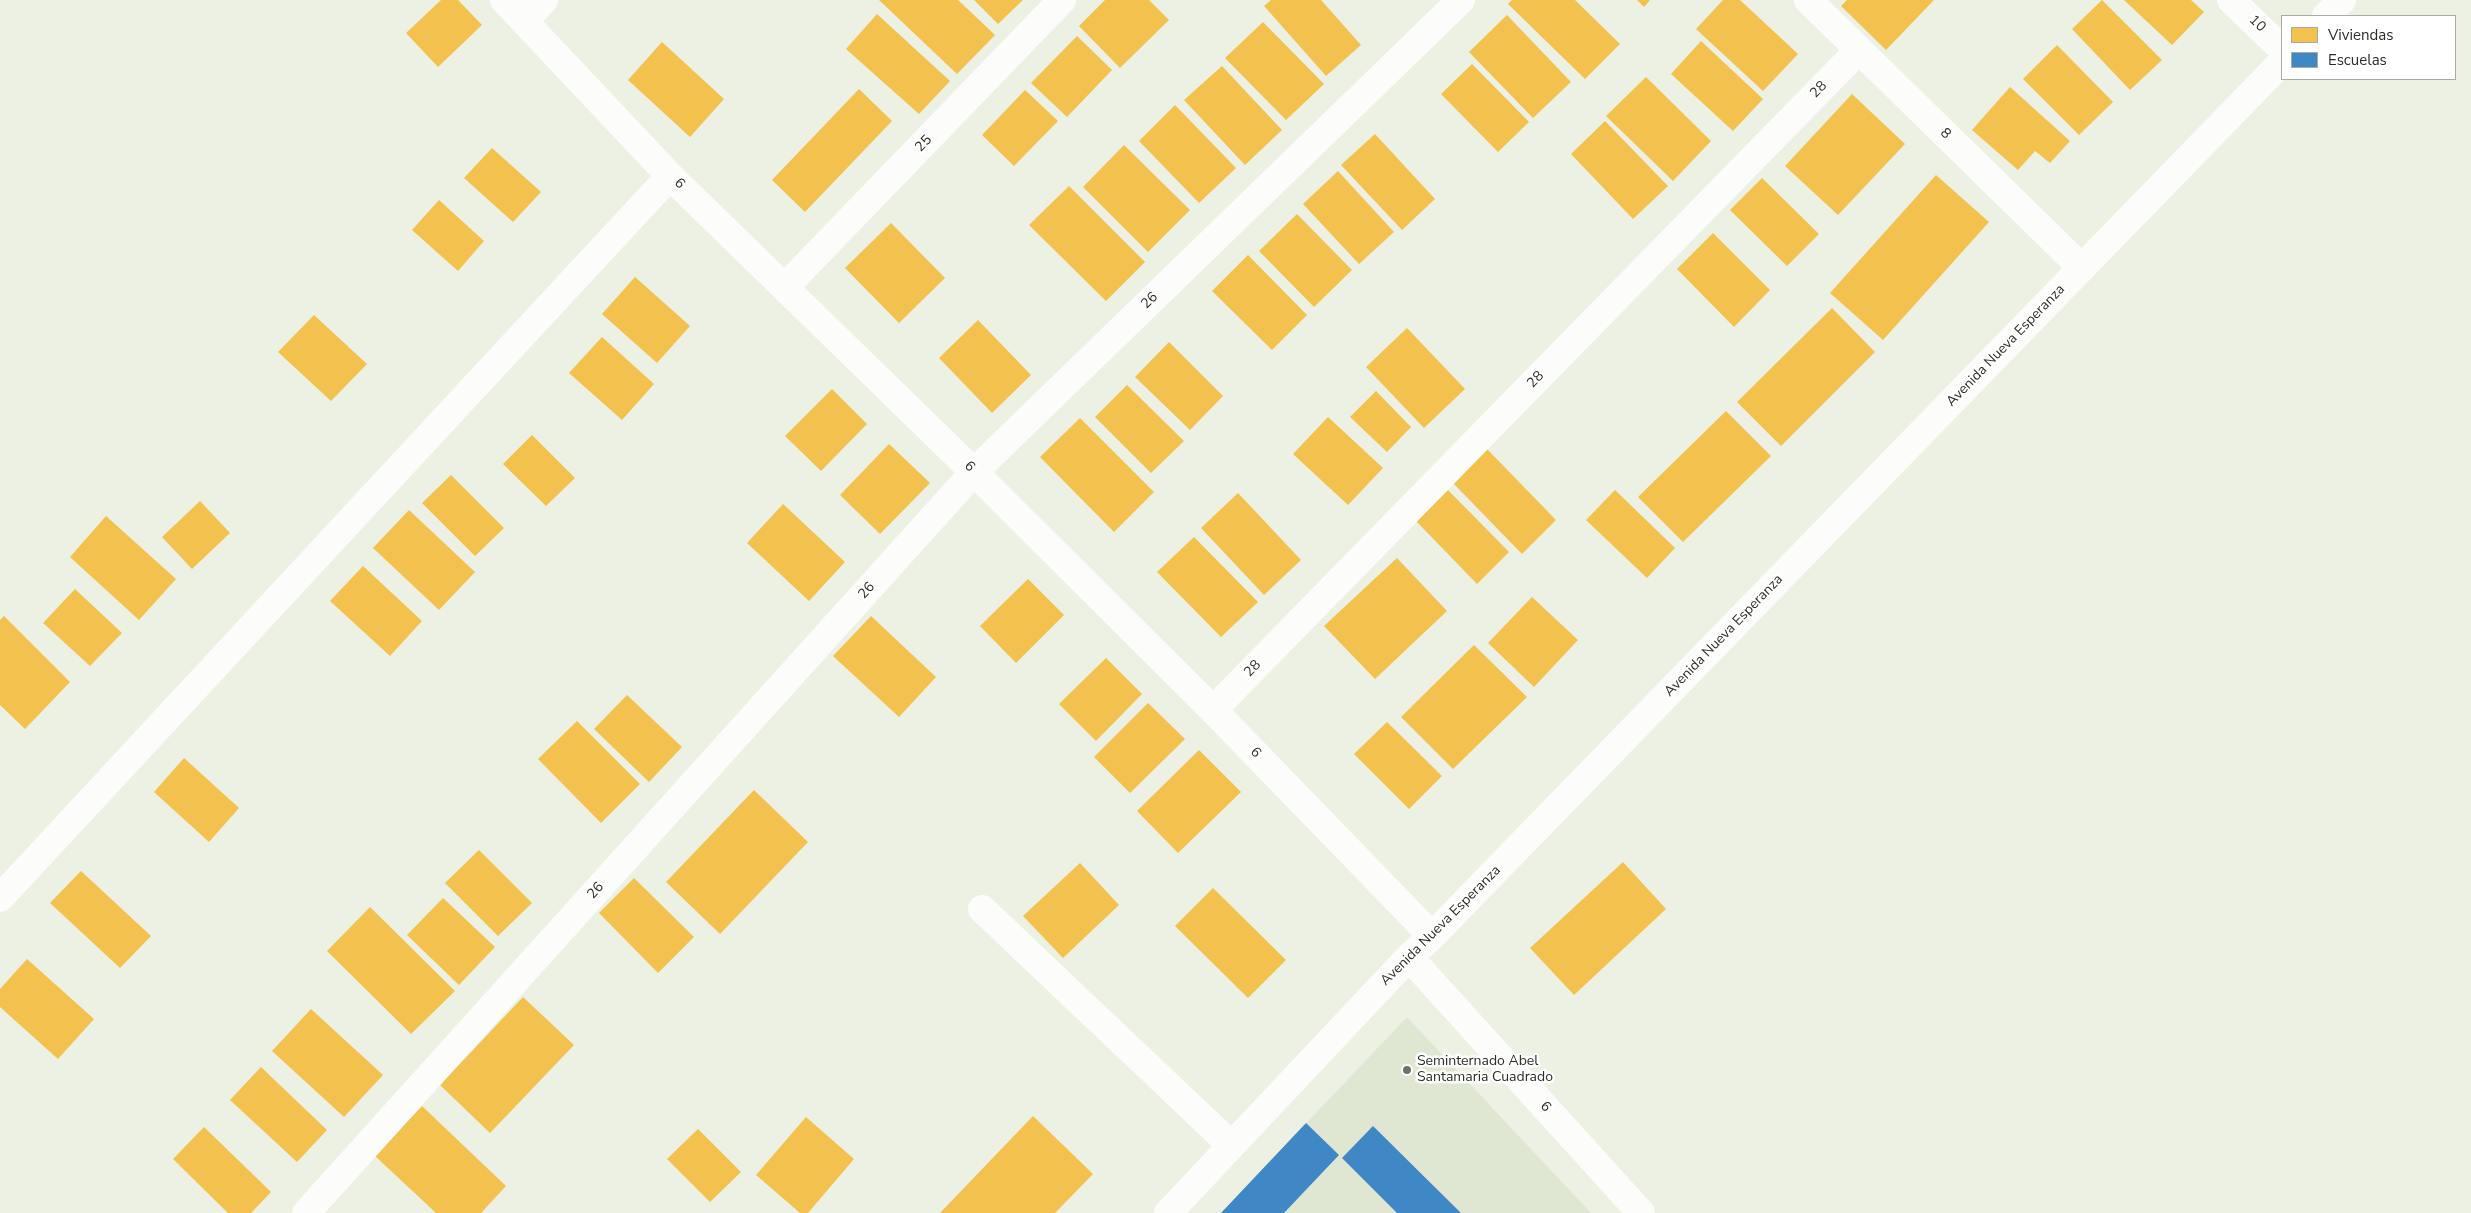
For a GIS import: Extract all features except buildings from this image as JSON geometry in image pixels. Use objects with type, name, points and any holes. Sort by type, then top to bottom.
[{"type":"street","name":"6","points":[[504,0],[670,176],[974,472],[1213,710],[1432,936]]},
{"type":"street","points":[[524,20],[544,0]]},
{"type":"street","name":"25","points":[[785,287],[1062,0]]},
{"type":"street","name":"26","points":[[306,1213],[974,472],[1461,0]]},
{"type":"street","name":"8","points":[[1808,0],[2082,268]]},
{"type":"street","name":"10","points":[[2231,0],[2281,48]]},
{"type":"street","points":[[2327,15],[2342,0]]},
{"type":"street","name":"28","points":[[1213,710],[1859,50]]},
{"type":"street","name":"Avenida Nueva Esperanza","points":[[1168,1213],[1231,1144],[1409,958],[2281,63]]},
{"type":"street","points":[[0,898],[670,176]]},
{"type":"street","points":[[982,908],[1231,1144]]},
{"type":"street","name":"6","points":[[1409,958],[1641,1213]]},
{"type":"shaded area","name":"Seminternado Abel Santamaria Cuadrado","points":[[1407,1017],[1591,1213],[1221,1213]]},
{"type":"place","name":"Seminternado Abel Santamaria Cuadrado","points":[[1407,1070]]}]
